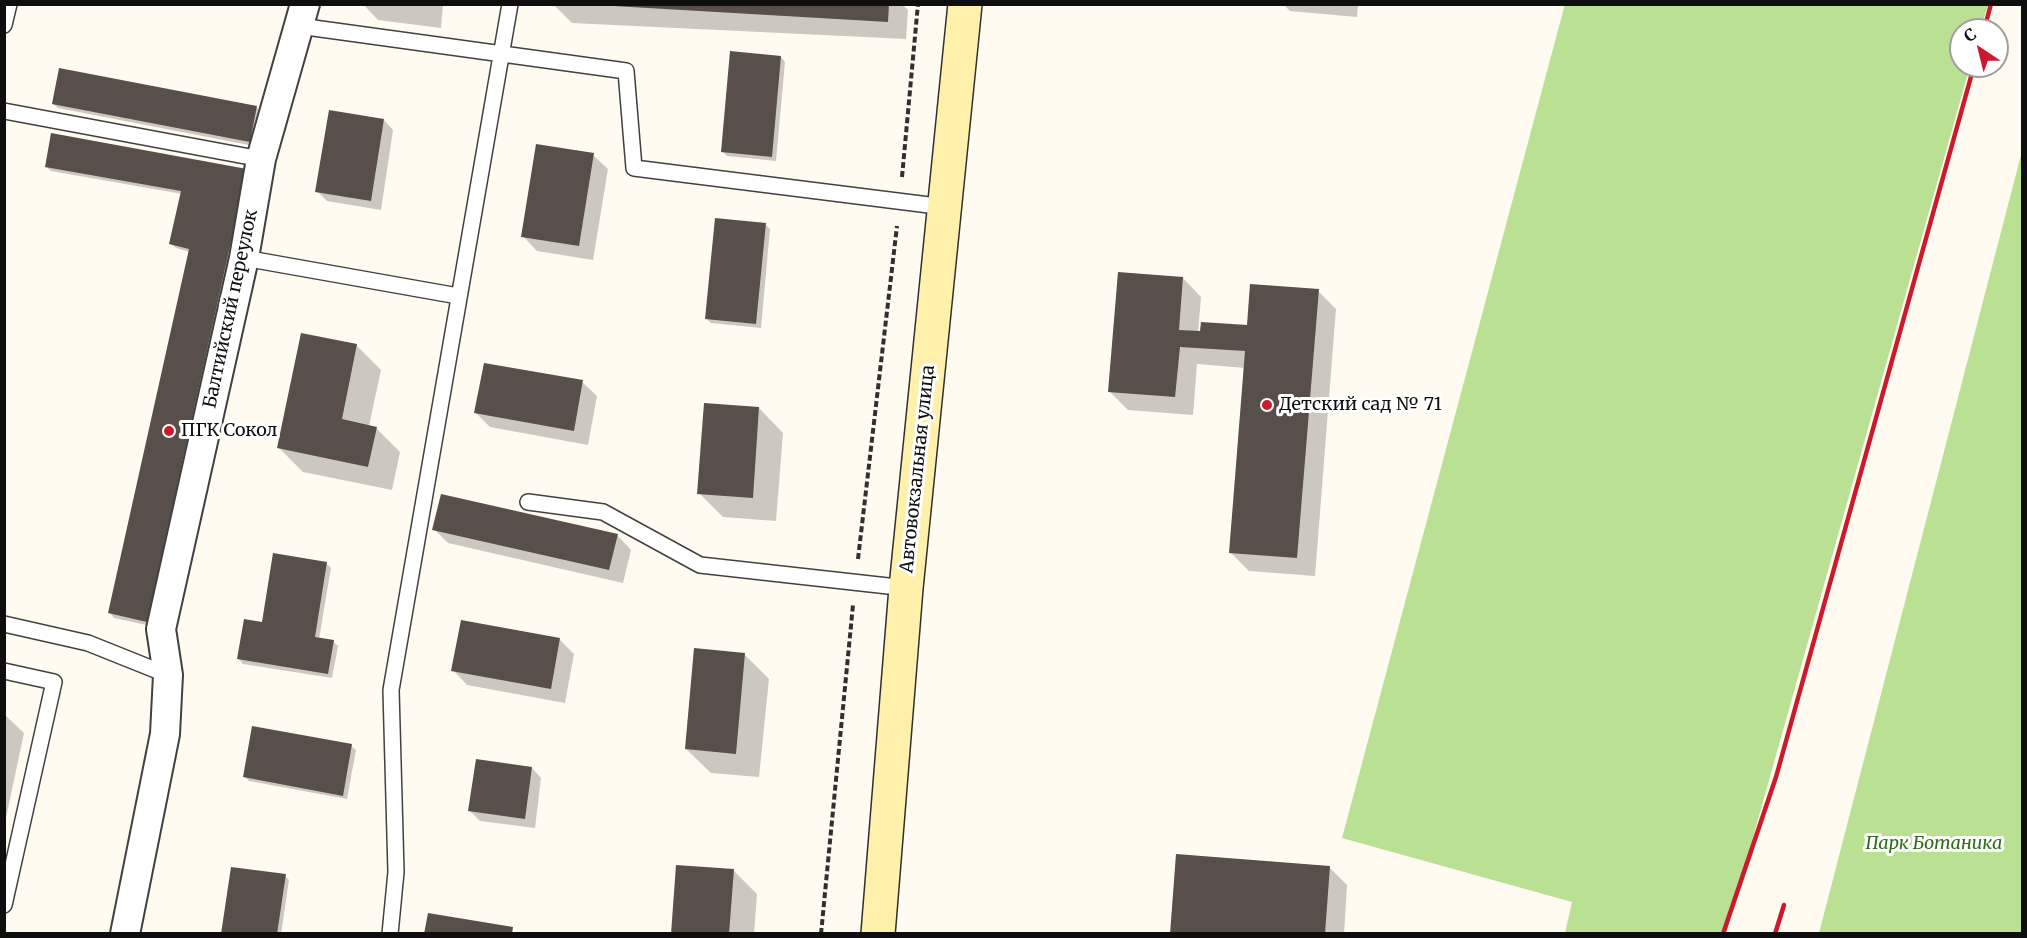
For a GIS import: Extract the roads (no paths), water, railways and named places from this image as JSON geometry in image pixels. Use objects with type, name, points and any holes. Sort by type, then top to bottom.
[{"type":"street","name":"Автовокзальная улица","points":[[878,933],[906,588],[965,4]]},
{"type":"street","name":"Балтийский переулок","points":[[125,933],[165,734],[168,675],[161,629],[244,258],[261,159],[302,15]]},
{"type":"lane","points":[[4,25],[9,4]]},
{"type":"lane","points":[[390,933],[396,872],[392,690],[510,4]]},
{"type":"lane","points":[[302,15],[501,54],[626,71],[634,168],[945,207]]},
{"type":"lane","points":[[4,111],[261,159]]},
{"type":"lane","points":[[244,258],[458,296]]},
{"type":"lane","points":[[528,502],[603,512],[700,565],[906,588]]},
{"type":"lane","points":[[4,624],[88,643],[168,675]]},
{"type":"lane","points":[[4,671],[54,682],[4,905]]},
{"type":"railway","points":[[1987,18],[1991,4]]},
{"type":"railway","points":[[1723,934],[1776,777],[1971,78]]},
{"type":"railway","points":[[1775,934],[1784,905]]},
{"type":"place","name":"Детский сад № 71","points":[[1267,405]]},
{"type":"place","name":"ПГК Сокол","points":[[169,431]]},
{"type":"park label","name":"Парк Ботаника","points":[[1934,844]]}]
